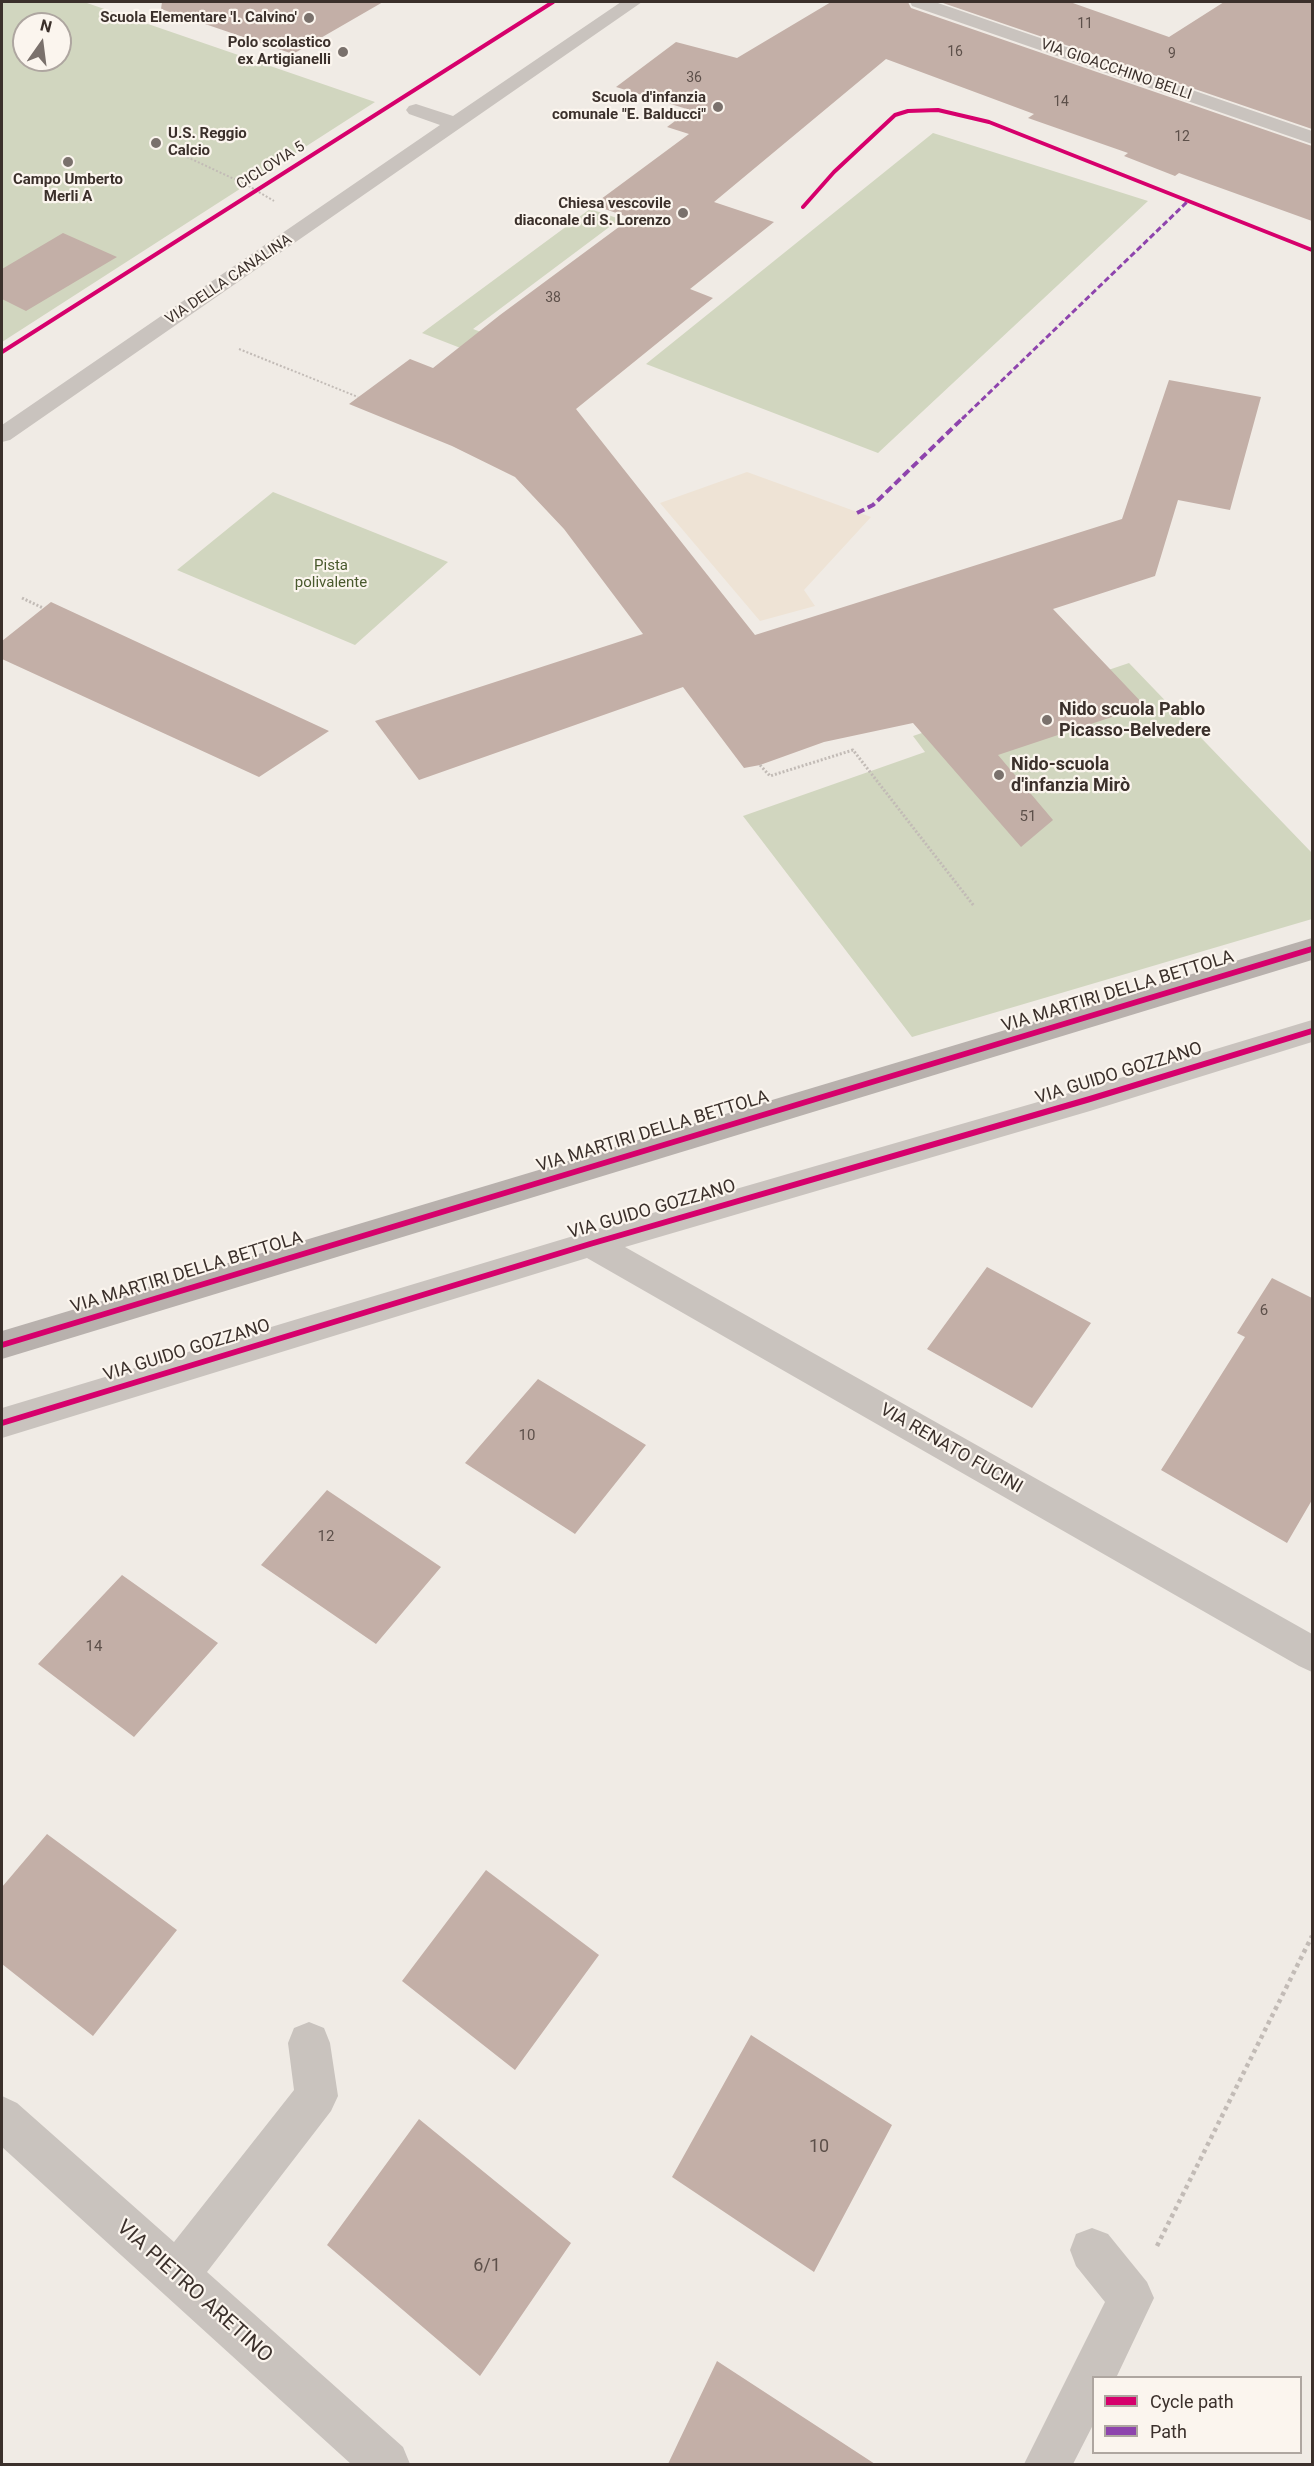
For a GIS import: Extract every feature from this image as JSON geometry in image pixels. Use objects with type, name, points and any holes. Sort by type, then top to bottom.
[{"type":"main road","name":"VIA MARTIRI DELLA BETTOLA","points":[[2,1345],[1312,949]]},
{"type":"street","name":"VIA DELLA CANALINA","points":[[2,435],[633,2]]},
{"type":"street","name":"VIA GIOACCHINO BELLI","points":[[920,2],[1312,138]]},
{"type":"street","points":[[416,110],[456,124]]},
{"type":"street","name":"VIA GUIDO GOZZANO","points":[[2,1423],[591,1244],[1090,1099],[1312,1031]]},
{"type":"street","name":"VIA RENATO FUCINI","points":[[591,1244],[1312,1654]]},
{"type":"street","points":[[176,2276],[316,2096],[309,2043]]},
{"type":"street","name":"VIA PIETRO ARETINO","points":[[2,2118],[386,2464]]},
{"type":"street","points":[[1048,2464],[1131,2298],[1092,2250]]},
{"type":"path","points":[[187,157],[269,199],[319,217]]},
{"type":"path","points":[[239,349],[358,397]]},
{"type":"path","points":[[22,598],[43,608]]},
{"type":"path","points":[[760,765],[770,776],[853,750],[974,906]]},
{"type":"path","points":[[1131,2298],[1312,1936]]},
{"type":"green space","name":"U.S. Reggio Calcio","points":[[2,2],[84,2],[375,102],[2,342]]},
{"type":"green space","points":[[933,133],[1148,201],[878,453],[646,364]]},
{"type":"green space","points":[[590,209],[620,219],[473,329],[538,354],[517,370],[422,333]]},
{"type":"green space","name":"Pista polivalente","points":[[273,492],[448,562],[355,645],[177,570]]},
{"type":"green space","points":[[1129,663],[1312,853],[1312,919],[912,1037],[743,816],[925,752],[913,736]]},
{"type":"shaded area","points":[[747,472],[871,517],[804,590],[815,606],[760,621],[660,503]]},
{"type":"building","name":"Scuola Elementare 'I. Calvino'","points":[[162,2],[383,2],[293,54],[161,9]]},
{"type":"building","points":[[831,2],[908,2],[911,8],[1312,146],[1312,221],[1179,173],[1175,176],[1124,156],[1128,153],[1028,118],[1034,114],[886,59],[714,202],[774,222],[690,289],[713,298],[576,409],[755,635],[1122,519],[1169,380],[1261,397],[1230,510],[1178,500],[1155,576],[1053,609],[1145,706],[998,755],[1053,820],[1021,847],[913,723],[824,742],[760,765],[744,768],[683,687],[419,780],[375,721],[643,634],[564,529],[515,477],[452,446],[349,404],[410,359],[433,368],[631,218],[593,205],[689,134],[667,127],[690,110],[616,87],[676,42],[737,58]]},
{"type":"building","points":[[940,2],[1070,2],[1169,37],[1224,2],[1312,2],[1312,129]]},
{"type":"building","points":[[63,233],[117,257],[26,311],[2,299],[2,269]]},
{"type":"building","points":[[51,602],[329,731],[259,777],[2,659],[2,641]]},
{"type":"building","points":[[987,1267],[1091,1323],[1032,1408],[927,1349]]},
{"type":"building","points":[[1272,1278],[1312,1298],[1312,1500],[1287,1543],[1161,1470],[1245,1337],[1237,1333]]},
{"type":"building","points":[[538,1379],[646,1445],[575,1534],[465,1463]]},
{"type":"building","points":[[327,1490],[441,1567],[376,1644],[261,1565]]},
{"type":"building","points":[[122,1575],[218,1643],[134,1737],[38,1664]]},
{"type":"building","points":[[47,1834],[177,1930],[93,2036],[2,1964],[2,1887]]},
{"type":"building","points":[[486,1870],[599,1955],[515,2070],[402,1981]]},
{"type":"building","points":[[751,2035],[892,2125],[814,2272],[672,2177]]},
{"type":"building","points":[[419,2119],[571,2243],[480,2376],[327,2245]]},
{"type":"building","points":[[717,2361],[875,2464],[668,2464]]},
{"type":"marked path","points":[[857,513],[873,505],[1188,201]]},
{"type":"cycle path","name":"CICLOVIA 5","points":[[2,352],[553,2]]},
{"type":"cycle path","points":[[803,207],[834,172],[895,115],[908,111],[938,110],[989,122],[1312,250]]},
{"type":"cycle path","points":[[2,1345],[1312,949]]},
{"type":"cycle path","points":[[2,1423],[590,1244],[1090,1099],[1312,1031]]},
{"type":"place","name":"Scuola Elementare 'I. Calvino'","points":[[309,18]]},
{"type":"place","name":"Polo scolastico ex Artigianelli","points":[[343,52]]},
{"type":"place","name":"Scuola d'infanzia comunale \"E. Balducci\"","points":[[718,107]]},
{"type":"place","name":"U.S. Reggio Calcio","points":[[156,143]]},
{"type":"place","name":"Campo Umberto Merli A","points":[[68,162]]},
{"type":"place","name":"Chiesa vescovile diaconale di S. Lorenzo","points":[[683,213]]},
{"type":"place","name":"Nido scuola Pablo Picasso-Belvedere","points":[[1047,720]]},
{"type":"place","name":"Nido-scuola d'infanzia Mirò","points":[[999,775]]}]
